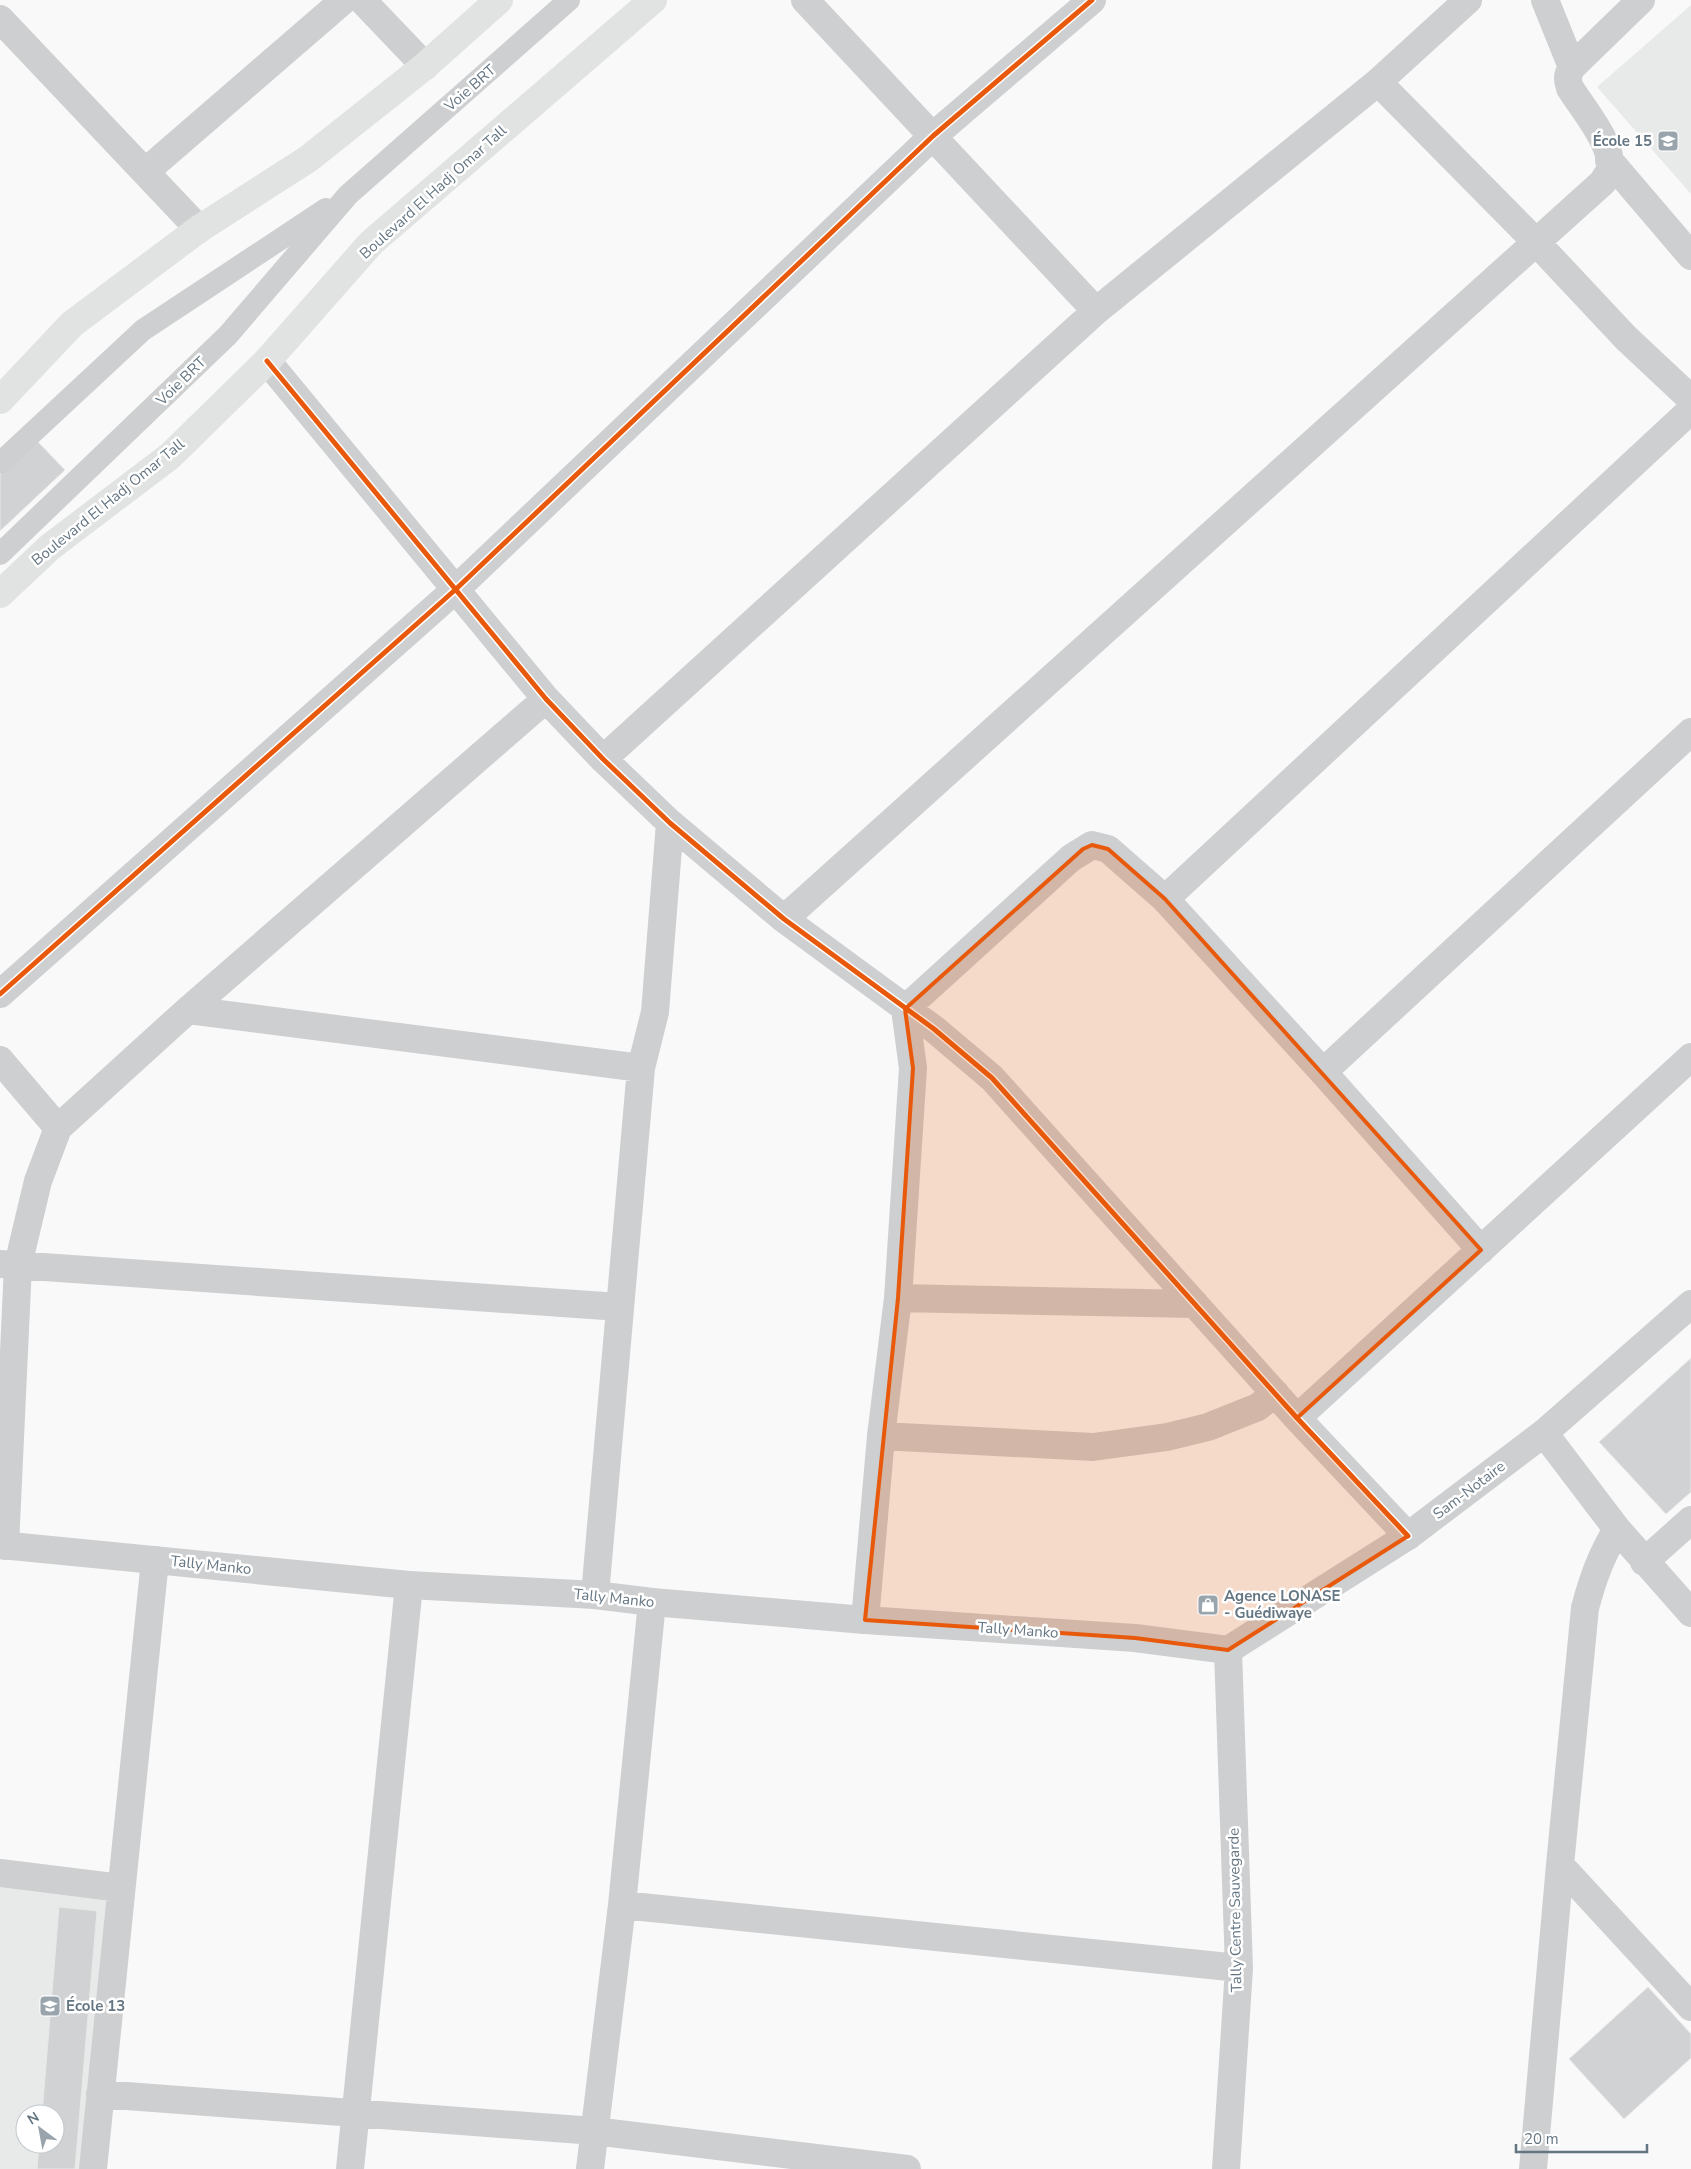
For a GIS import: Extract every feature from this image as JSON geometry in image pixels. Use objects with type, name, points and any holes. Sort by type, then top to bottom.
[{"type":"main road","points":[[0,400],[72,324],[199,229],[308,159],[425,66],[499,0]]},
{"type":"main road","name":"Boulevard El Hadj Omar Tall","points":[[0,594],[50,547],[170,456],[267,361],[371,244],[653,0]]},
{"type":"street","points":[[144,172],[344,0]]},
{"type":"street","points":[[362,0],[425,66]]},
{"type":"street","points":[[805,0],[1096,311]]},
{"type":"street","points":[[0,994],[455,590],[933,136],[1092,0]]},
{"type":"street","points":[[603,759],[1096,311],[1378,82],[1468,0]]},
{"type":"street","points":[[1545,0],[1572,67]]},
{"type":"street","points":[[784,919],[1602,182],[1609,171],[1609,160],[1601,136],[1570,88],[1567,80],[1572,67],[1641,0]]},
{"type":"street","points":[[0,19],[199,229]]},
{"type":"street","points":[[1378,82],[1626,338],[1691,399]]},
{"type":"street","points":[[1609,160],[1691,256]]},
{"type":"street","points":[[267,361],[546,699],[603,759],[670,823],[784,919],[934,1029],[992,1078],[1297,1418],[1408,1536]]},
{"type":"street","points":[[1165,899],[1691,410]]},
{"type":"street","points":[[2,1545],[9,1264],[58,1128],[188,1010],[546,699]]},
{"type":"street","points":[[1323,1072],[1691,732]]},
{"type":"street","points":[[595,1595],[641,1068],[655,1012],[670,823]]},
{"type":"street","points":[[905,1009],[1071,858],[1092,845],[1108,849],[1165,899],[1323,1072],[1481,1250]]},
{"type":"street","points":[[865,1620],[881,1436],[898,1298],[913,1068],[905,1009]]},
{"type":"street","points":[[188,1010],[641,1068]]},
{"type":"street","points":[[1297,1418],[1691,1058]]},
{"type":"street","points":[[0,1060],[58,1128]]},
{"type":"street","points":[[9,1264],[619,1307]]},
{"type":"street","points":[[898,1298],[1195,1304]]},
{"type":"street","name":"Sam-Notaire","points":[[1228,1650],[1408,1536],[1544,1433],[1691,1304]]},
{"type":"street","points":[[881,1436],[1093,1447],[1167,1437],[1208,1427],[1258,1407],[1275,1393]]},
{"type":"street","points":[[1544,1433],[1617,1529],[1644,1562],[1691,1613]]},
{"type":"street","points":[[1644,1562],[1691,1520]]},
{"type":"street","points":[[1534,2169],[1560,1865],[1585,1608],[1593,1575],[1617,1529]]},
{"type":"street","name":"Tally Manko","points":[[2,1545],[409,1585],[595,1595],[652,1602],[865,1620],[1135,1638],[1228,1650]]},
{"type":"street","points":[[93,2169],[155,1560]]},
{"type":"street","points":[[350,2169],[409,1585]]},
{"type":"street","points":[[590,2169],[622,1905],[652,1602]]},
{"type":"street","name":"Tally Centre Sauvegarde","points":[[1226,2169],[1239,1968],[1228,1650]]},
{"type":"street","points":[[1560,1865],[1691,2007]]},
{"type":"street","points":[[0,1873],[121,1888]]},
{"type":"street","points":[[622,1905],[1239,1968]]},
{"type":"street","points":[[100,2094],[594,2131],[907,2169]]},
{"type":"lane","name":"Voie BRT","points":[[0,463],[143,330],[348,195],[570,0]]},
{"type":"lane","name":"Voie BRT","points":[[0,554],[228,336],[348,195]]},
{"type":"highlighted area","points":[[1092,845],[1108,849],[1165,899],[1481,1250],[1297,1418],[1408,1536],[1228,1650],[1135,1638],[865,1620],[898,1298],[913,1068],[905,1009],[1083,849]]},
{"type":"shaded area","name":"École 15","points":[[1691,5],[1691,194],[1597,87]]},
{"type":"shaded area","name":"École 13","points":[[0,1885],[111,1898],[84,2169],[0,2169]]},
{"type":"building","points":[[37,441],[65,470],[0,531],[0,475]]},
{"type":"building","points":[[1691,1358],[1691,1492],[1666,1514],[1599,1442]]},
{"type":"building","points":[[59,1907],[97,1911],[75,2169],[37,2169],[38,2154],[65,2154],[65,2104],[43,2104]]},
{"type":"building","points":[[1648,1987],[1691,2034],[1691,2058],[1624,2119],[1569,2059]]},
{"type":"cycle path","points":[[0,994],[455,590],[933,136],[1092,0]]},
{"type":"cycle path","points":[[267,361],[546,699],[603,759],[670,823],[784,919],[934,1029],[992,1078],[1297,1418],[1408,1536]]},
{"type":"place","name":"École 15","points":[[1668,141]]},
{"type":"place","name":"Agence LONASE - Guédiwaye","points":[[1208,1605]]},
{"type":"place","name":"École 13","points":[[50,2006]]}]
